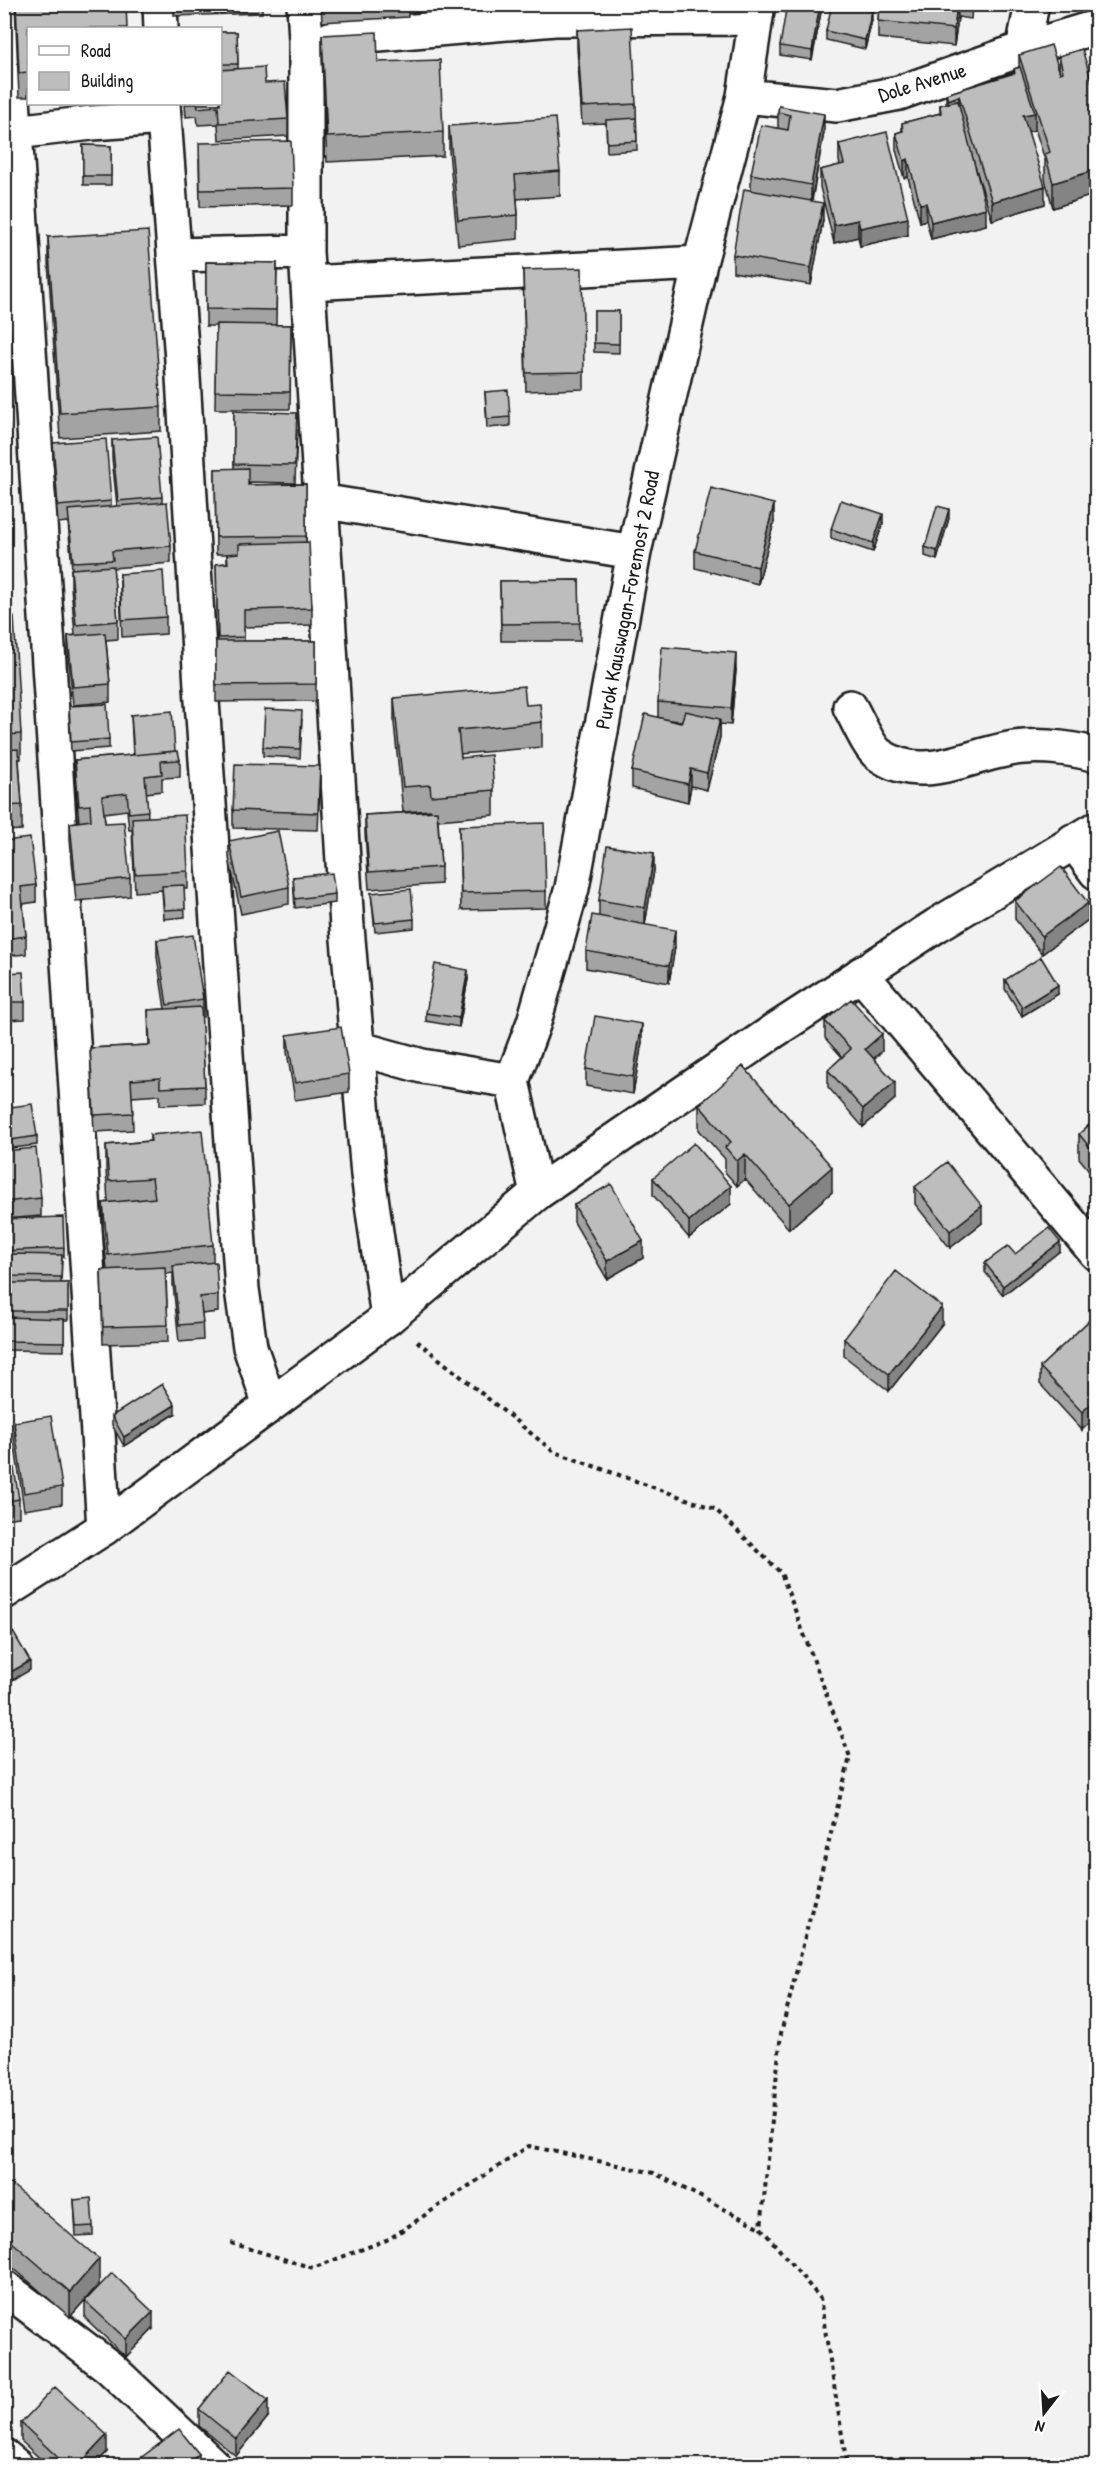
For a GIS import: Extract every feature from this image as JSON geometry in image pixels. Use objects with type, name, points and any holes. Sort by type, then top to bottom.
[{"type":"street","points":[[8,4],[15,132],[17,362],[104,1528]]},
{"type":"street","points":[[160,4],[161,27]]},
{"type":"street","points":[[304,4],[307,268],[320,501],[357,1048],[368,1175],[388,1318]]},
{"type":"street","points":[[1023,49],[1032,4]]},
{"type":"street","points":[[306,40],[555,12],[757,11]]},
{"type":"street","name":"Purok Kauswagan-Foremost 2 Road","points":[[512,1081],[534,1022],[572,888],[634,552],[700,263],[744,96],[757,11]]},
{"type":"street","name":"Dole Avenue","points":[[744,96],[837,105],[899,93],[1023,49],[1096,27]]},
{"type":"street","points":[[15,132],[93,123],[164,111],[242,1289],[250,1347],[270,1405]]},
{"type":"street","points":[[174,255],[307,268],[700,263]]},
{"type":"street","points":[[320,501],[634,552]]},
{"type":"street","points":[[850,707],[876,753],[901,767],[926,769],[1023,747],[1084,751],[1096,755]]},
{"type":"street","points":[[4,1592],[104,1528],[388,1318],[537,1193],[774,1030],[1085,835],[1096,872]]},
{"type":"street","points":[[861,974],[1096,1253]]},
{"type":"street","points":[[357,1048],[422,1066],[512,1081],[537,1193]]},
{"type":"street","points":[[4,2287],[108,2367],[214,2466]]},
{"type":"street","points":[[4,2456],[16,2466]]},
{"type":"path","points":[[388,1318],[554,1452],[716,1509],[781,1573],[850,1756],[782,2033],[760,2228]]},
{"type":"path","points":[[231,2243],[313,2268],[389,2239],[529,2146],[654,2173],[760,2228],[820,2298],[847,2466]]},
{"type":"building","points":[[16,4],[126,4],[127,27],[27,27],[27,72],[19,73]]},
{"type":"building","points":[[787,4],[820,4],[812,51],[780,46]]},
{"type":"building","points":[[832,4],[843,4],[872,11],[865,40],[826,31]]},
{"type":"building","points":[[879,4],[957,4],[954,29],[878,21]]},
{"type":"building","points":[[632,27],[636,104],[582,107],[577,30]]},
{"type":"building","points":[[222,32],[237,32],[238,64],[222,64]]},
{"type":"building","points":[[377,32],[378,62],[440,60],[443,132],[327,137],[322,35]]},
{"type":"building","points":[[1051,45],[1060,73],[1063,72],[1059,56],[1082,49],[1096,95],[1096,170],[1053,183],[1045,154],[1050,152],[1019,55]]},
{"type":"building","points":[[1096,57],[1096,75],[1092,59]]},
{"type":"building","points":[[264,67],[265,83],[285,82],[288,119],[219,123],[218,106],[198,108],[197,105],[222,105],[222,70]]},
{"type":"building","points":[[1020,67],[1035,113],[1023,115],[1045,186],[992,202],[959,96],[948,100],[946,94],[1015,73],[1014,69]]},
{"type":"building","points":[[958,101],[986,208],[931,222],[926,203],[920,204],[908,159],[904,161],[896,133],[903,131],[902,123],[941,113],[940,105]]},
{"type":"building","points":[[779,106],[824,114],[811,185],[751,174],[761,125],[788,130],[790,115],[778,112]]},
{"type":"building","points":[[555,118],[560,171],[515,175],[518,215],[458,220],[449,126]]},
{"type":"building","points":[[636,118],[637,141],[607,143],[606,120]]},
{"type":"building","points":[[887,132],[908,218],[860,228],[858,220],[834,225],[820,170],[844,164],[839,144]]},
{"type":"building","points":[[291,141],[293,188],[200,190],[199,143]]},
{"type":"building","points":[[83,145],[111,146],[111,176],[83,176]]},
{"type":"building","points":[[744,189],[823,203],[811,268],[733,255]]},
{"type":"building","points":[[148,231],[161,407],[60,413],[48,237]]},
{"type":"building","points":[[206,262],[277,263],[276,310],[206,309]]},
{"type":"building","points":[[582,268],[584,372],[526,373],[523,270]]},
{"type":"building","points":[[594,311],[619,311],[619,344],[594,343]]},
{"type":"building","points":[[216,324],[291,325],[290,392],[215,391]]},
{"type":"building","points":[[4,390],[11,443],[4,443]]},
{"type":"building","points":[[508,390],[510,417],[487,419],[485,392]]},
{"type":"building","points":[[234,411],[297,413],[295,465],[234,464]]},
{"type":"building","points":[[157,437],[162,497],[118,501],[112,440]]},
{"type":"building","points":[[106,439],[111,501],[58,506],[53,443]]},
{"type":"building","points":[[248,468],[248,485],[306,484],[306,536],[216,537],[215,469]]},
{"type":"building","points":[[711,488],[774,504],[758,567],[695,551]]},
{"type":"building","points":[[841,500],[883,514],[873,543],[831,529]]},
{"type":"building","points":[[167,502],[171,546],[112,551],[113,560],[73,562],[68,510]]},
{"type":"building","points":[[937,506],[949,509],[937,551],[925,547]]},
{"type":"building","points":[[309,542],[312,608],[244,610],[244,637],[218,638],[216,564],[228,563],[227,554],[239,553],[239,544]]},
{"type":"building","points":[[113,566],[118,621],[76,625],[71,569]]},
{"type":"building","points":[[163,571],[166,617],[122,620],[120,574]]},
{"type":"building","points":[[579,580],[580,623],[501,624],[500,581]]},
{"type":"building","points":[[14,617],[21,734],[4,735],[4,618]]},
{"type":"building","points":[[105,633],[110,684],[73,687],[68,636]]},
{"type":"building","points":[[216,641],[316,641],[316,684],[216,685]]},
{"type":"building","points":[[662,647],[736,653],[731,708],[658,702]]},
{"type":"building","points":[[524,686],[526,705],[540,704],[542,722],[458,730],[461,758],[491,755],[494,790],[431,796],[430,785],[403,787],[394,698]]},
{"type":"building","points":[[107,704],[109,739],[71,742],[69,706]]},
{"type":"building","points":[[265,709],[302,711],[300,749],[263,747]]},
{"type":"building","points":[[172,711],[175,751],[134,755],[131,715]]},
{"type":"building","points":[[685,711],[720,719],[707,773],[691,769],[688,784],[632,771],[645,714],[681,723]]},
{"type":"building","points":[[18,749],[22,805],[4,806],[4,750]]},
{"type":"building","points":[[178,751],[180,760],[161,761],[162,774],[145,776],[148,811],[129,813],[127,793],[102,796],[105,823],[124,822],[130,878],[76,884],[70,823],[91,820],[90,805],[79,806],[75,760]]},
{"type":"building","points":[[235,764],[320,766],[318,813],[233,810]]},
{"type":"building","points":[[437,811],[441,867],[369,872],[365,815]]},
{"type":"building","points":[[185,815],[188,871],[135,874],[132,818]]},
{"type":"building","points":[[544,823],[546,891],[461,893],[459,826]]},
{"type":"building","points":[[278,831],[289,887],[241,897],[229,841]]},
{"type":"building","points":[[30,838],[36,885],[21,887],[26,936],[4,939],[4,841]]},
{"type":"building","points":[[607,846],[654,853],[645,908],[599,900]]},
{"type":"building","points":[[1061,867],[1088,903],[1042,936],[1015,901]]},
{"type":"building","points":[[332,873],[335,894],[295,899],[293,877]]},
{"type":"building","points":[[184,885],[185,909],[164,910],[162,886]]},
{"type":"building","points":[[411,889],[414,919],[375,923],[371,893]]},
{"type":"building","points":[[592,915],[675,930],[669,966],[586,951]]},
{"type":"building","points":[[193,935],[203,999],[167,1005],[157,940]]},
{"type":"building","points":[[1041,957],[1058,985],[1022,1007],[1005,980]]},
{"type":"building","points":[[435,964],[468,970],[459,1018],[426,1013]]},
{"type":"building","points":[[23,972],[25,1002],[4,1002],[4,973]]},
{"type":"building","points":[[851,999],[882,1034],[865,1049],[895,1082],[863,1109],[828,1070],[851,1049],[825,1021]]},
{"type":"building","points":[[201,1007],[205,1086],[160,1088],[160,1078],[131,1080],[133,1113],[94,1115],[90,1048],[150,1045],[148,1010]]},
{"type":"building","points":[[595,1016],[642,1024],[633,1077],[586,1069]]},
{"type":"building","points":[[341,1027],[349,1074],[295,1083],[287,1035]]},
{"type":"building","points":[[743,1066],[832,1167],[789,1204],[745,1154],[737,1161],[725,1147],[731,1142],[699,1105]]},
{"type":"building","points":[[32,1104],[37,1136],[4,1141],[4,1108]]},
{"type":"building","points":[[1096,1119],[1096,1155],[1079,1134]]},
{"type":"building","points":[[202,1130],[213,1245],[108,1255],[103,1203],[155,1198],[152,1178],[109,1181],[106,1145],[151,1141],[150,1135]]},
{"type":"building","points":[[694,1143],[731,1186],[689,1221],[653,1178]]},
{"type":"building","points":[[36,1148],[41,1198],[4,1202],[4,1151]]},
{"type":"building","points":[[947,1162],[982,1206],[950,1231],[915,1187]]},
{"type":"building","points":[[611,1184],[643,1241],[607,1261],[574,1205]]},
{"type":"building","points":[[63,1217],[64,1248],[5,1251],[4,1219]]},
{"type":"building","points":[[1049,1228],[1060,1242],[1003,1286],[985,1263],[1008,1246],[1015,1254]]},
{"type":"building","points":[[10,1254],[62,1255],[61,1277],[10,1276]]},
{"type":"building","points":[[216,1262],[218,1295],[200,1297],[203,1323],[179,1325],[173,1266]]},
{"type":"building","points":[[165,1267],[168,1325],[103,1327],[101,1270]]},
{"type":"building","points":[[896,1271],[942,1307],[889,1374],[844,1339]]},
{"type":"building","points":[[7,1283],[68,1283],[68,1311],[7,1311]]},
{"type":"building","points":[[1096,1314],[1096,1399],[1082,1412],[1040,1367]]},
{"type":"building","points":[[7,1317],[64,1319],[64,1342],[6,1341]]},
{"type":"building","points":[[162,1384],[175,1405],[124,1437],[112,1416]]},
{"type":"building","points":[[51,1416],[62,1487],[24,1493],[14,1422]]},
{"type":"building","points":[[4,1437],[8,1456],[4,1457]]},
{"type":"building","points":[[12,1456],[19,1499],[4,1502],[4,1457]]},
{"type":"building","points":[[13,1632],[30,1661],[4,1676],[4,1637]]},
{"type":"building","points":[[4,2178],[99,2259],[70,2292],[4,2235]]},
{"type":"building","points":[[91,2198],[93,2226],[76,2227],[74,2200]]},
{"type":"building","points":[[112,2273],[153,2312],[126,2339],[85,2301]]},
{"type":"building","points":[[230,2370],[268,2400],[236,2439],[199,2409]]},
{"type":"building","points":[[55,2387],[107,2435],[78,2466],[67,2466],[21,2423]]},
{"type":"building","points":[[179,2429],[199,2454],[187,2464],[188,2466],[130,2466]]},
{"type":"building","points":[[4,2459],[14,2466],[4,2466]]}]
